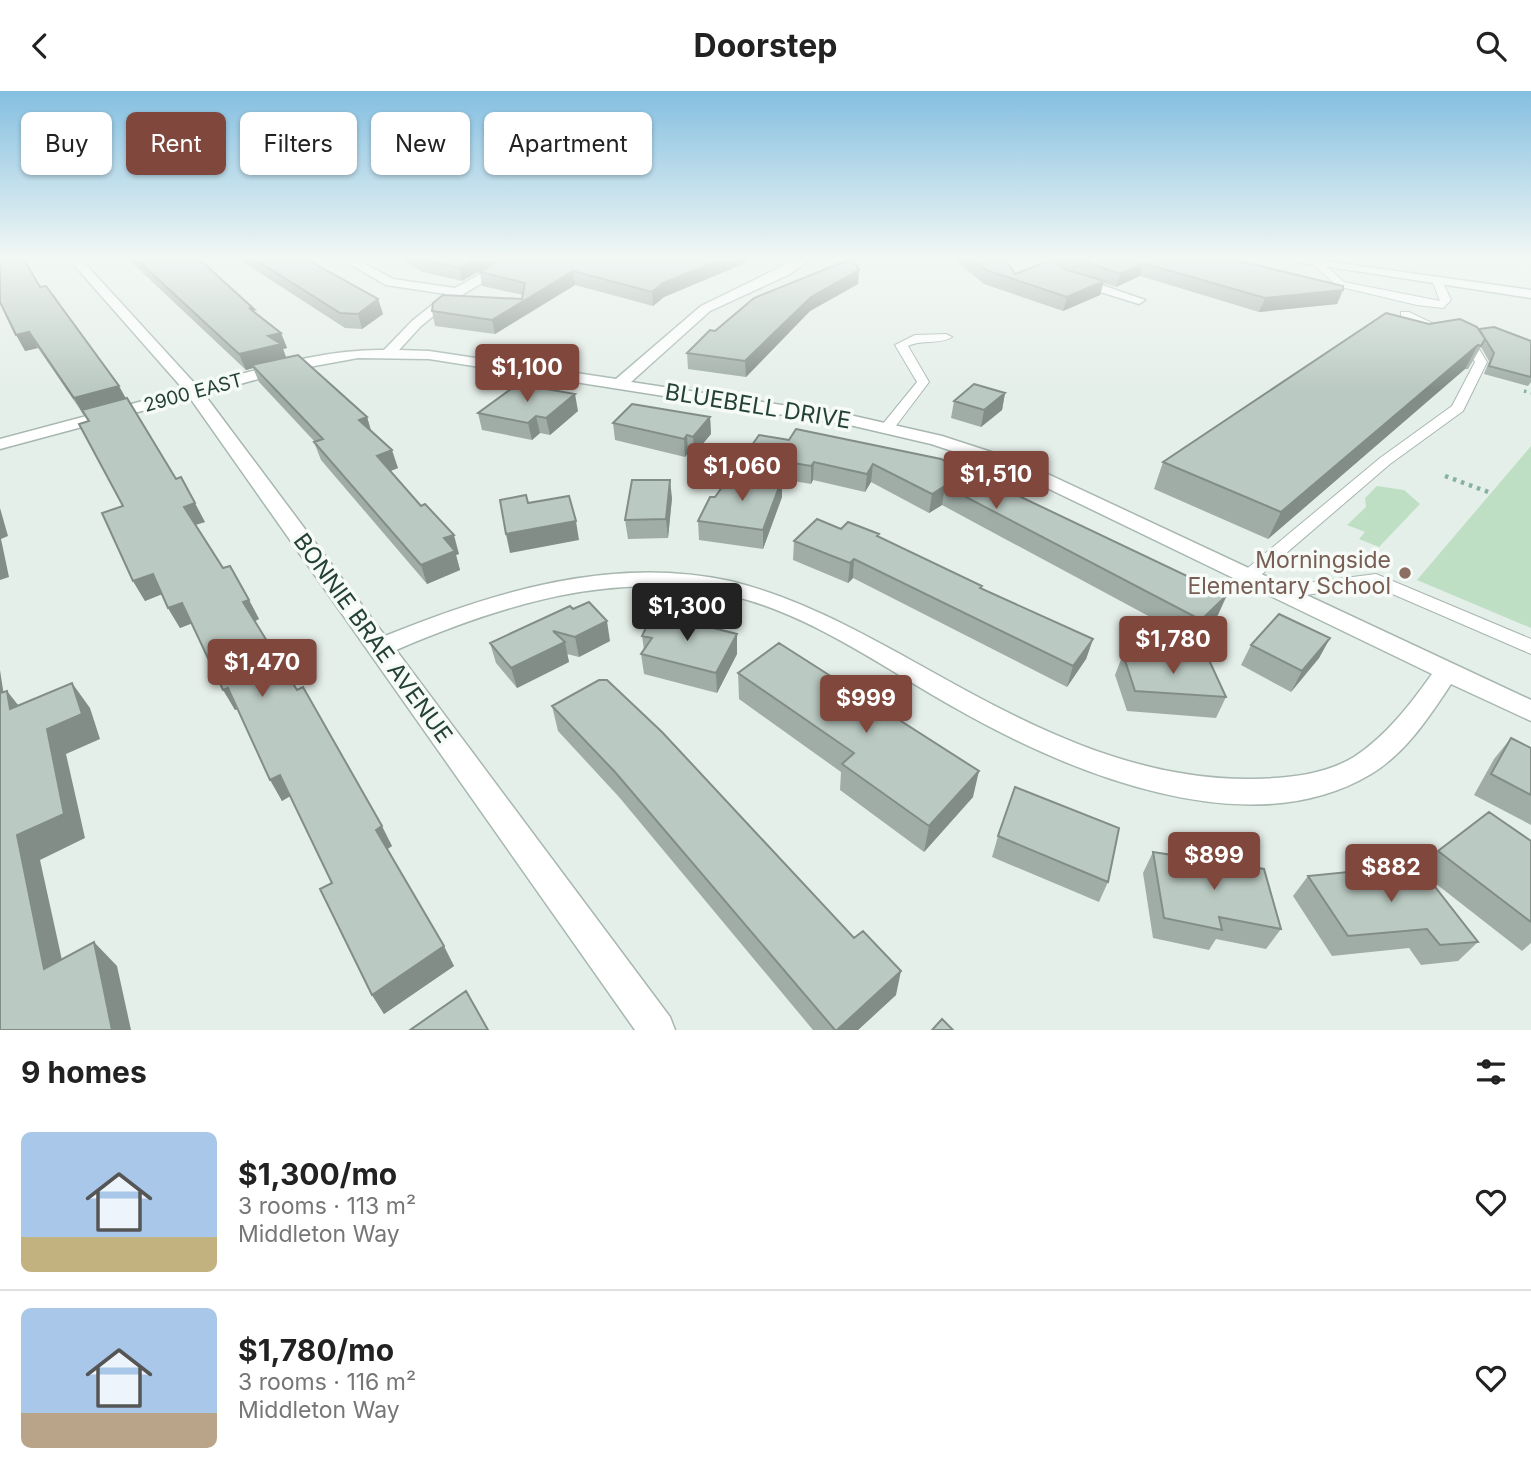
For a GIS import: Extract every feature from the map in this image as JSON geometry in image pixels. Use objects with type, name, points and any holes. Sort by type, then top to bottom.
[{"type":"street","name":"BONNIE BRAE AVENUE","points":[[114,302],[195,392],[657,1030]]},
{"type":"street","points":[[389,352],[400,338],[444,302]]},
{"type":"street","points":[[620,384],[702,311],[718,302]]},
{"type":"street","name":"2900 EAST","points":[[0,444],[286,367],[342,356],[389,352]]},
{"type":"street","name":"BLUEBELL DRIVE","points":[[389,352],[429,355],[620,384],[887,428],[963,448],[1016,466],[1531,711]]},
{"type":"street","points":[[380,647],[477,607],[538,590],[637,579],[703,584],[757,597],[818,621],[1016,730],[1091,764],[1170,785],[1259,792],[1294,789],[1363,767],[1403,735],[1447,671]]},
{"type":"lane","points":[[1416,302],[1443,305],[1445,302]]},
{"type":"lane","points":[[1249,576],[1385,461],[1458,408],[1481,362],[1472,347],[1405,314]]},
{"type":"lane","points":[[887,428],[923,382],[901,345],[915,338],[946,337]]},
{"type":"lane","points":[[1282,592],[1377,579],[1531,647]]},
{"type":"path","points":[[1524,391],[1531,393]]},
{"type":"path","points":[[1445,476],[1491,493]]},
{"type":"green space","points":[[1531,446],[1531,628],[1417,580]]},
{"type":"green space","points":[[1377,486],[1404,490],[1420,504],[1379,547],[1359,539],[1365,532],[1347,525],[1366,507],[1365,498]]},
{"type":"building","points":[[0,302],[58,302],[119,386],[74,398],[29,332],[16,335]]},
{"type":"building","points":[[182,302],[246,302],[254,309],[249,308],[281,333],[268,336],[281,344],[239,354]]},
{"type":"building","points":[[322,302],[374,302],[358,314],[340,313]]},
{"type":"building","points":[[522,302],[492,320],[432,311],[433,303]]},
{"type":"building","points":[[749,302],[806,302],[745,361],[687,353],[710,330],[715,331]]},
{"type":"building","points":[[1386,313],[1429,324],[1460,319],[1477,327],[1485,339],[1481,346],[1478,345],[1281,512],[1163,462]]},
{"type":"building","points":[[1494,327],[1531,341],[1531,377],[1489,366],[1494,353],[1479,329]]},
{"type":"building","points":[[298,355],[367,417],[359,420],[392,450],[377,456],[421,506],[425,504],[454,535],[444,538],[455,551],[421,565],[314,442],[323,439],[252,365]]},
{"type":"building","points":[[518,384],[575,394],[546,418],[536,416],[528,423],[478,413]]},
{"type":"building","points":[[974,384],[1005,393],[984,410],[954,401]]},
{"type":"building","points":[[127,398],[176,479],[181,477],[195,503],[184,507],[223,568],[230,566],[249,600],[243,602],[297,690],[303,687],[382,826],[376,830],[444,946],[372,995],[320,889],[332,883],[280,775],[270,780],[228,688],[223,690],[182,603],[168,608],[153,574],[133,581],[102,513],[123,506],[79,424],[89,421],[82,410]]},
{"type":"building","points":[[632,404],[710,417],[693,437],[687,435],[684,439],[613,423]]},
{"type":"building","points":[[796,429],[941,459],[1227,595],[1201,620],[945,486],[932,494],[873,464],[867,474],[814,462],[811,466],[745,455],[759,435],[789,440]]},
{"type":"building","points":[[728,479],[782,479],[763,530],[698,521],[710,497],[715,497]]},
{"type":"building","points":[[632,480],[670,480],[666,519],[625,520]]},
{"type":"building","points":[[526,495],[528,503],[569,496],[576,521],[506,534],[500,500]]},
{"type":"building","points":[[817,519],[841,529],[848,522],[879,534],[877,536],[982,586],[980,588],[1093,639],[1073,666],[854,559],[850,563],[794,541]]},
{"type":"building","points":[[589,602],[607,621],[575,637],[553,631],[565,642],[511,668],[490,643],[570,606],[573,609]]},
{"type":"building","points":[[653,613],[737,634],[716,673],[641,654],[652,638],[642,636]]},
{"type":"building","points":[[1279,614],[1330,638],[1302,671],[1251,645]]},
{"type":"building","points":[[779,643],[979,771],[929,826],[842,764],[854,753],[738,673]]},
{"type":"building","points":[[1123,654],[1209,660],[1226,697],[1135,691]]},
{"type":"building","points":[[599,680],[607,680],[662,732],[854,938],[863,931],[901,971],[837,1030],[615,772],[552,706]]},
{"type":"building","points":[[72,683],[82,714],[47,729],[64,814],[17,835],[44,969],[94,942],[112,1030],[0,1030],[0,693],[7,691],[10,709]]},
{"type":"building","points":[[1511,738],[1531,748],[1531,795],[1491,774]]},
{"type":"building","points":[[1015,787],[1119,828],[1108,882],[998,836]]},
{"type":"building","points":[[1489,812],[1531,841],[1531,922],[1438,851]]},
{"type":"building","points":[[1153,852],[1264,869],[1281,929],[1219,917],[1222,930],[1164,918]]},
{"type":"building","points":[[1418,865],[1478,942],[1440,945],[1427,929],[1348,936],[1308,876]]},
{"type":"building","points":[[466,991],[488,1030],[410,1030]]},
{"type":"building","points":[[942,1019],[953,1030],[932,1030]]},
{"type":"place","name":"Morningside Elementary School","points":[[1405,573]]}]
